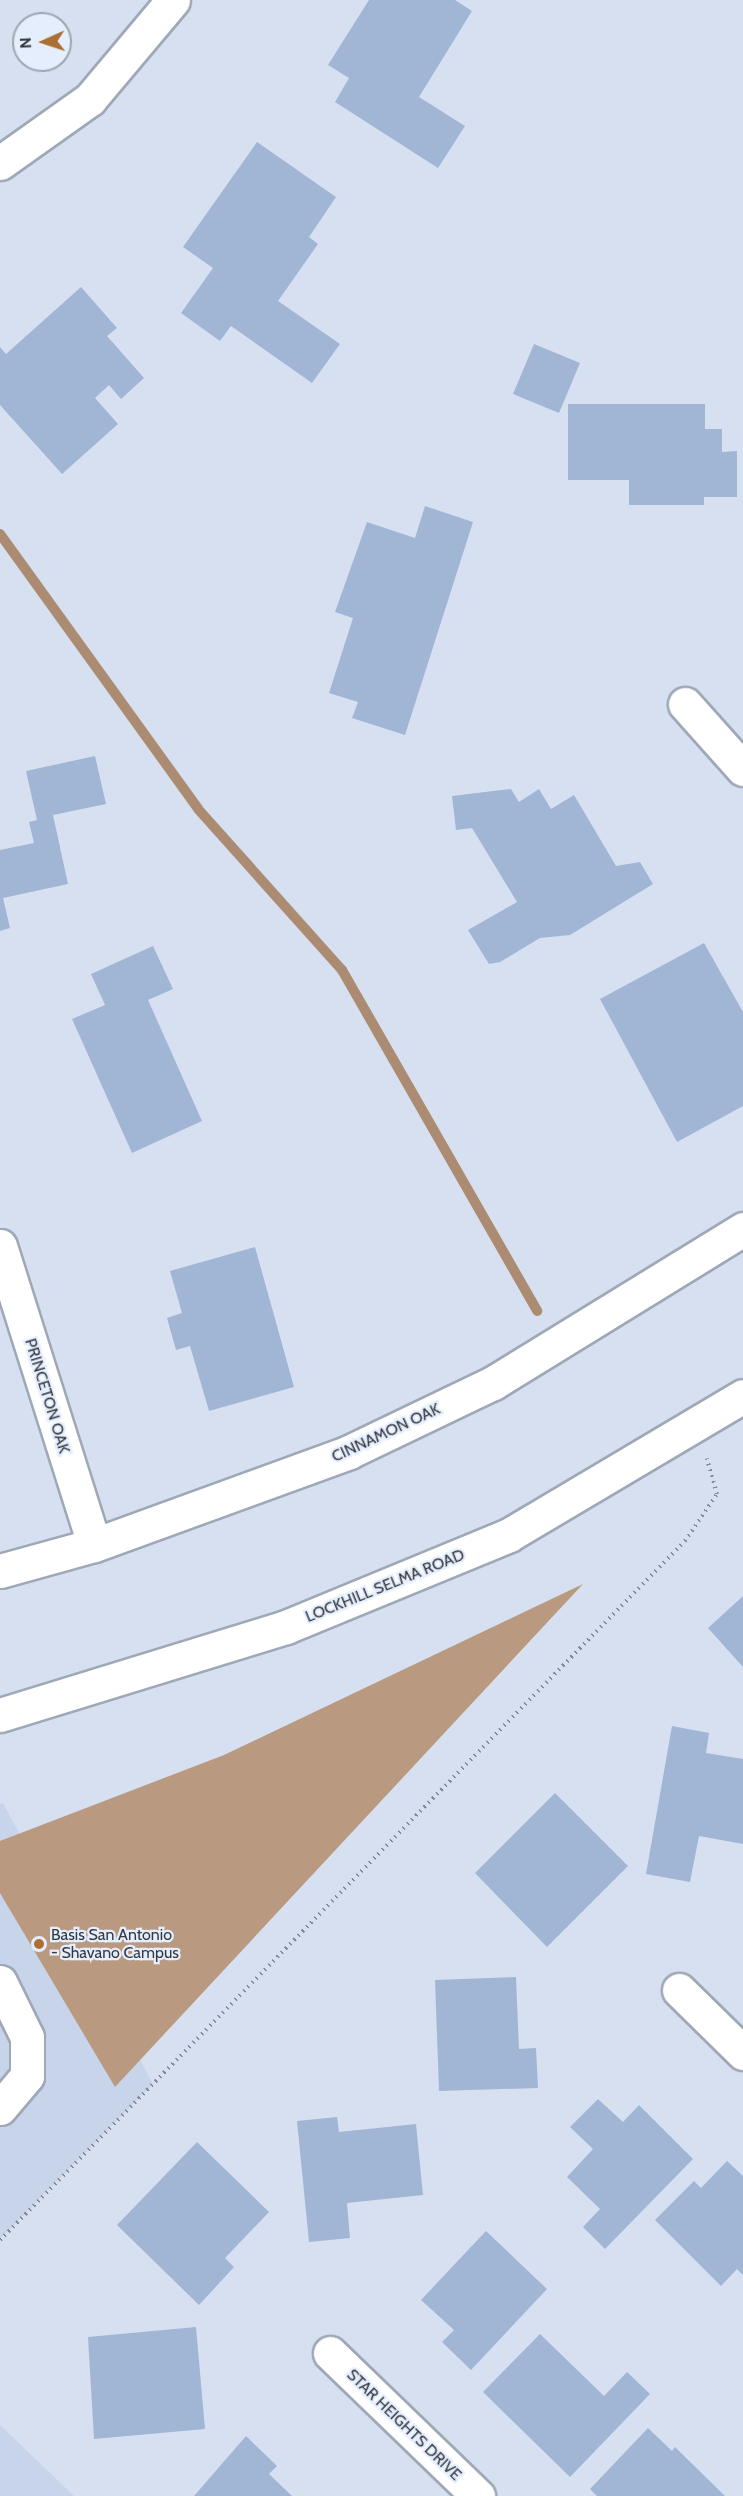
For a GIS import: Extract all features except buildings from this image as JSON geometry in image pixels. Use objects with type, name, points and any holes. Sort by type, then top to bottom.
[{"type":"street","points":[[0,163],[90,99],[172,0]]},
{"type":"street","points":[[685,704],[743,769]]},
{"type":"street","name":"CINNAMON OAK","points":[[0,1571],[94,1545],[349,1452],[493,1383],[743,1229]]},
{"type":"street","name":"PRINCETON OAK","points":[[0,1246],[94,1545]]},
{"type":"street","name":"LOCKHILL SELMA ROAD","points":[[0,1715],[286,1626],[509,1535],[743,1396]]},
{"type":"street","points":[[0,1982],[27,2037],[27,2076],[0,2108]]},
{"type":"street","points":[[679,1990],[743,2053]]},
{"type":"street","name":"STAR HEIGHTS DRIVE","points":[[330,2353],[478,2496]]},
{"type":"path","points":[[0,2240],[685,1541],[717,1494]]},
{"type":"shaded area","points":[[583,1584],[115,2087],[0,1893],[0,1841],[224,1755]]},
{"type":"shaded area","name":"Basis San Antonio - Shavano Campus","points":[[3,1803],[153,2084],[0,2239],[0,1804]]},
{"type":"shaded area","points":[[0,2425],[74,2496],[0,2496]]},
{"type":"waterway","points":[[0,534],[198,809],[342,970],[537,1311]]},
{"type":"place","name":"Basis San Antonio - Shavano Campus","points":[[39,1944]]}]
